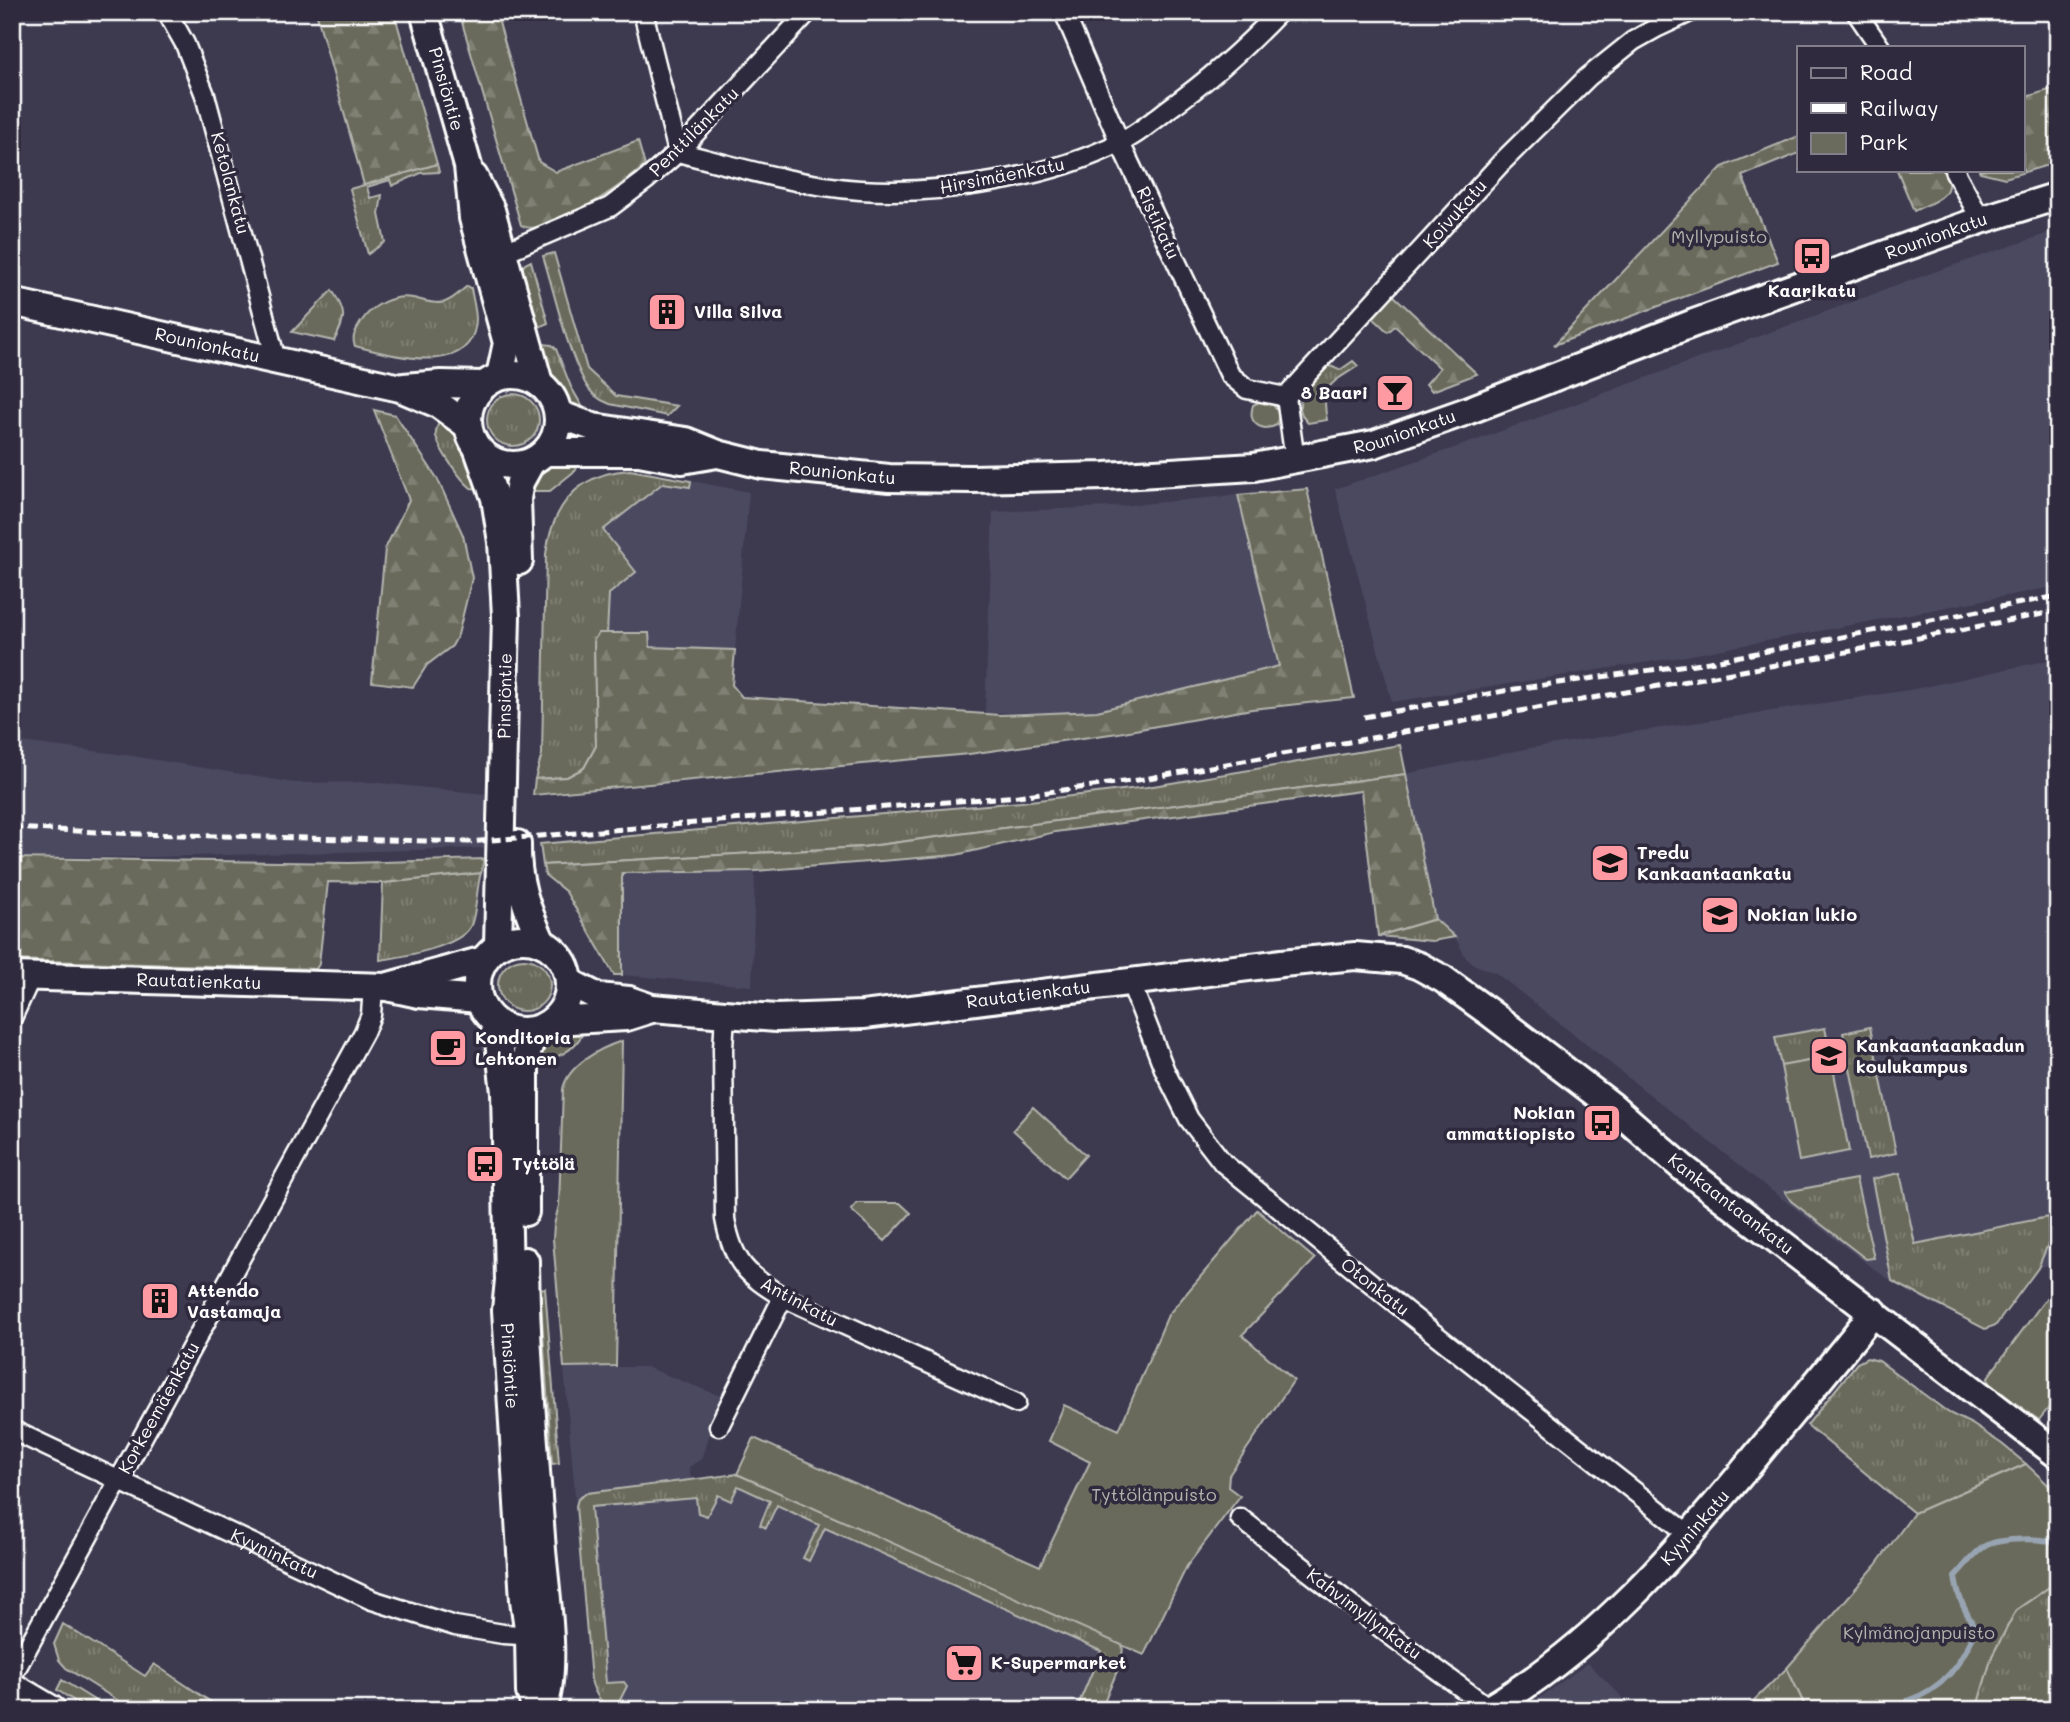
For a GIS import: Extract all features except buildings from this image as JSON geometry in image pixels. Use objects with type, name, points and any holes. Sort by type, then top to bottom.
[{"type":"main road","name":"Pinsiöntie","points":[[424,12],[468,166],[473,218],[494,257],[539,383]]},
{"type":"main road","name":"Rounionkatu","points":[[558,414],[593,427],[686,441],[718,454],[762,466],[889,478],[1105,476],[1254,467],[1388,439],[1694,323],[1981,220],[2058,196]]},
{"type":"main road","name":"Pinsiöntie","points":[[491,381],[507,343],[494,257]]},
{"type":"main road","name":"Rounionkatu","points":[[12,302],[400,388],[438,404],[467,425]]},
{"type":"main road","points":[[513,375],[527,377],[539,383],[548,391],[558,414],[554,441],[538,457],[517,466],[489,460],[471,439],[467,425],[473,396],[491,381],[513,375]]},
{"type":"main road","name":"Rounionkatu","points":[[400,388],[491,381]]},
{"type":"main road","name":"Pinsiöntie","points":[[478,450],[495,498],[502,542],[506,616],[491,953]]},
{"type":"main road","name":"Rounionkatu","points":[[538,457],[639,452],[682,460],[718,454]]},
{"type":"main road","name":"Pinsiöntie","points":[[538,457],[520,482],[517,498],[520,667],[516,866],[526,908],[542,943]]},
{"type":"main road","points":[[527,939],[542,943],[561,958],[569,982],[563,1009],[548,1024],[519,1032],[494,1022],[479,999],[476,986],[478,973],[491,953],[512,940],[527,939]]},
{"type":"main road","name":"Rautatienkatu","points":[[380,987],[491,953]]},
{"type":"main road","name":"Rautatienkatu","points":[[569,982],[598,997],[629,1000],[652,1008],[776,1018],[863,1014],[1355,956],[1402,960]]},
{"type":"main road","name":"Kankaantaankatu","points":[[1402,960],[1443,979],[1481,1006],[1612,1107],[1682,1167],[2058,1455]]},
{"type":"main road","name":"Rautatienkatu","points":[[22,977],[380,987],[419,994],[479,999]]},
{"type":"main road","name":"Rautatienkatu","points":[[548,1024],[626,1017],[652,1008]]},
{"type":"main road","name":"Pinsiöntie","points":[[494,1022],[505,1092],[508,1363],[524,1600],[539,1636],[530,1692],[537,1710]]},
{"type":"main road","name":"Pinsiöntie","points":[[543,1710],[549,1693],[539,1636],[526,1301],[525,1064],[535,1034],[548,1024]]},
{"type":"main road","name":"Kyyninkatu","points":[[1488,1709],[1539,1676],[1613,1616],[1690,1536],[1874,1312]]},
{"type":"main road","points":[[12,1687],[51,1710]]},
{"type":"street","name":"Ketolankatu","points":[[167,12],[185,44],[205,95],[276,360]]},
{"type":"street","points":[[643,12],[678,152]]},
{"type":"street","name":"Penttilänkatu","points":[[494,257],[610,207],[678,152],[808,12]]},
{"type":"street","name":"Ristikatu","points":[[1064,12],[1120,143],[1230,375],[1247,389],[1286,397]]},
{"type":"street","name":"Hirsimäenkatu","points":[[678,152],[750,171],[860,190],[931,190],[1055,168],[1120,143],[1201,86],[1243,50],[1279,12]]},
{"type":"street","name":"Koivukatu","points":[[1286,397],[1503,162],[1588,76],[1633,41],[1690,12]]},
{"type":"street","points":[[1856,12],[1879,46]]},
{"type":"street","points":[[1955,172],[1981,220]]},
{"type":"street","points":[[1286,397],[1295,460]]},
{"type":"street","points":[[12,1018],[22,977]]},
{"type":"street","name":"Otonkatu","points":[[1130,981],[1165,1071],[1189,1119],[1223,1163],[1690,1536]]},
{"type":"street","name":"Korkeemäenkatu","points":[[12,1676],[364,1031],[380,987]]},
{"type":"street","name":"Antinkatu","points":[[725,1014],[725,1219],[728,1234],[740,1262],[750,1275],[783,1297],[1016,1403]]},
{"type":"street","points":[[719,1426],[783,1297]]},
{"type":"street","name":"Kyyninkatu","points":[[12,1430],[372,1600],[456,1626],[503,1634],[539,1636]]},
{"type":"street","name":"Kahvimyllynkatu","points":[[1240,1518],[1488,1709]]},
{"type":"shaded area","points":[[2058,230],[2058,586],[1681,657],[1392,702],[1335,489],[1477,440],[1931,273]]},
{"type":"shaded area","points":[[691,481],[749,492],[735,650],[649,647],[648,633],[607,634],[609,594],[603,530],[663,483],[690,487]]},
{"type":"shaded area","points":[[1238,495],[1279,666],[1098,711],[985,713],[993,512],[1111,507]]},
{"type":"shaded area","name":"Kankaantaankadun koulukampus","points":[[2058,658],[2058,1262],[2037,1268],[1996,1325],[1985,1329],[1912,1294],[1878,1272],[1496,973],[1475,965],[1466,958],[1455,937],[1435,919],[1406,774],[1530,748],[1915,689]]},
{"type":"shaded area","points":[[12,741],[126,755],[294,783],[370,782],[485,794],[484,848],[154,857],[12,857]]},
{"type":"shaded area","points":[[755,871],[752,986],[622,975],[622,873]]},
{"type":"shaded area","points":[[564,1367],[646,1367],[723,1397],[701,1459],[689,1467],[691,1479],[737,1474],[1122,1659],[1101,1710],[615,1710],[610,1707],[594,1691],[591,1680]]},
{"type":"shaded area","points":[[1588,1663],[1635,1710],[1522,1710],[1530,1705]]},
{"type":"green space","points":[[316,12],[394,12],[437,164],[364,185]]},
{"type":"green space","points":[[459,12],[496,12],[539,162],[556,172],[638,141],[645,166],[620,185],[566,218],[533,228],[521,225]]},
{"type":"green space","points":[[2058,87],[2058,162],[2005,178],[1980,172],[2024,172],[2024,98]]},
{"type":"green space","name":"Myllypuisto","points":[[1797,137],[1797,154],[1742,176],[1778,262],[1554,345],[1722,167]]},
{"type":"green space","points":[[437,164],[439,172],[421,173],[392,186],[390,180],[367,187],[370,198],[382,195],[379,214],[385,242],[368,254],[350,189]]},
{"type":"green space","points":[[1898,172],[1946,172],[1946,192],[1936,201],[1914,211]]},
{"type":"green space","points":[[554,253],[587,369],[616,396],[677,406],[667,416],[610,404],[595,396],[587,387],[566,337],[543,256]]},
{"type":"green space","points":[[531,261],[548,323],[531,331],[519,273],[525,264]]},
{"type":"green space","points":[[467,286],[471,288],[476,316],[475,327],[466,346],[454,354],[439,358],[403,357],[355,346],[354,337],[361,322],[384,302],[405,297],[441,303]]},
{"type":"green space","points":[[332,290],[343,316],[334,341],[292,332]]},
{"type":"green space","points":[[1392,294],[1477,374],[1432,391],[1426,384],[1440,368],[1395,326],[1388,332],[1371,316]]},
{"type":"green space","points":[[552,345],[556,349],[571,387],[585,411],[567,401],[554,385],[536,346]]},
{"type":"green space","points":[[1353,361],[1358,366],[1334,382],[1327,392],[1327,420],[1308,423],[1300,408],[1308,384],[1325,364],[1340,370]]},
{"type":"green space","points":[[513,394],[523,396],[531,402],[537,410],[537,430],[531,438],[523,444],[513,446],[503,444],[495,438],[489,430],[487,420],[489,410],[495,402],[503,396]]},
{"type":"green space","points":[[1261,401],[1273,405],[1279,413],[1277,425],[1266,428],[1254,421],[1253,405]]},
{"type":"green space","points":[[374,410],[395,415],[437,478],[463,535],[472,578],[458,635],[452,646],[427,665],[413,687],[372,682],[385,549],[409,500]]},
{"type":"green space","points":[[441,419],[461,442],[480,489],[466,484],[441,449],[436,434]]},
{"type":"green space","points":[[579,460],[576,470],[550,491],[526,491],[548,467]]},
{"type":"green space","points":[[630,470],[691,481],[690,487],[663,483],[603,530],[636,572],[609,594],[607,634],[594,639],[596,746],[584,768],[567,777],[535,779],[542,754],[546,554],[549,536],[562,506],[582,485],[612,472]]},
{"type":"green space","points":[[1307,489],[1354,698],[1252,709],[1118,733],[969,754],[533,795],[535,779],[567,777],[584,768],[596,746],[594,639],[599,633],[649,633],[650,647],[735,650],[732,685],[742,697],[1000,715],[1097,711],[1279,666],[1238,495]]},
{"type":"green space","points":[[1400,745],[1406,774],[862,847],[543,865],[540,844],[1021,802],[1147,787]]},
{"type":"green space","points":[[1406,774],[1435,919],[1378,936],[1361,791],[1055,832],[956,855],[755,871],[622,873],[622,975],[614,975],[566,892],[545,875],[543,865],[863,847]]},
{"type":"green space","points":[[12,858],[349,863],[484,859],[481,873],[383,883],[328,882],[319,964],[316,969],[12,960]]},
{"type":"green space","points":[[481,873],[472,922],[464,934],[429,950],[380,960],[383,883]]},
{"type":"green space","points":[[1435,919],[1455,937],[1432,941],[1378,936]]},
{"type":"green space","points":[[524,959],[534,961],[542,967],[548,975],[548,995],[542,1003],[534,1009],[524,1011],[514,1009],[506,1003],[500,995],[498,985],[500,975],[506,967],[514,961]]},
{"type":"green space","points":[[1870,1027],[1896,1153],[1868,1159],[1843,1033]]},
{"type":"green space","points":[[1825,1028],[1831,1057],[1781,1066],[1775,1037]]},
{"type":"green space","points":[[584,1031],[576,1044],[564,1053],[535,1061],[544,1046],[554,1037]]},
{"type":"green space","points":[[622,1041],[616,1366],[564,1367],[553,1239],[559,1205],[563,1089],[571,1072],[578,1065],[604,1048]]},
{"type":"green space","points":[[1831,1057],[1849,1151],[1799,1161],[1781,1066]]},
{"type":"green space","points":[[1033,1107],[1086,1155],[1065,1178],[1013,1130]]},
{"type":"green space","points":[[1900,1173],[1915,1244],[2048,1217],[2049,1242],[2038,1268],[1996,1325],[1985,1329],[1892,1281],[1872,1179]]},
{"type":"green space","points":[[1856,1179],[1874,1258],[1866,1259],[1791,1201],[1785,1192]]},
{"type":"green space","points":[[857,1203],[900,1203],[911,1213],[885,1241],[851,1210]]},
{"type":"green space","name":"Tyttölänpuisto","points":[[1257,1210],[1315,1259],[1242,1335],[1294,1380],[1229,1475],[1228,1487],[1240,1496],[1187,1566],[1144,1655],[737,1474],[754,1438],[1040,1566],[1090,1462],[1049,1441],[1064,1405],[1119,1430],[1168,1315]]},
{"type":"green space","points":[[2058,1282],[2058,1396],[2039,1420],[1989,1385],[1988,1377]]},
{"type":"green space","points":[[545,1288],[559,1463],[552,1464],[540,1289]]},
{"type":"green space","points":[[1867,1358],[1879,1361],[1949,1413],[1972,1424],[2002,1444],[2026,1464],[1914,1513],[1807,1425],[1857,1363]]},
{"type":"green space","name":"Kylmänojanpuisto","points":[[2026,1464],[2058,1494],[2058,1585],[2052,1585],[2016,1610],[1992,1656],[1976,1710],[1807,1710],[1787,1668],[1875,1566],[1914,1513]]},
{"type":"green space","points":[[737,1474],[1123,1643],[1122,1659],[1101,1710],[1076,1710],[1101,1651],[825,1528],[809,1561],[803,1558],[819,1525],[777,1505],[766,1528],[760,1525],[770,1501],[738,1486],[731,1501],[718,1495],[707,1516],[698,1513],[696,1498],[591,1507],[606,1683],[624,1682],[627,1686],[620,1700],[642,1710],[623,1710],[603,1703],[591,1680],[576,1506],[578,1499],[587,1493]]},
{"type":"green space","points":[[2052,1585],[2058,1585],[2058,1710],[1976,1710],[1992,1656],[2016,1610]]},
{"type":"green space","points":[[63,1624],[145,1676],[154,1664],[223,1710],[133,1710],[66,1668],[59,1660],[54,1644]]},
{"type":"green space","points":[[1787,1668],[1807,1710],[1744,1710]]},
{"type":"green space","points":[[62,1680],[110,1710],[89,1710],[57,1690]]},
{"type":"waterway","points":[[1903,1710],[1907,1701],[1931,1690],[1950,1674],[1976,1630],[1965,1611],[1955,1576],[1970,1559],[1987,1545],[2002,1541],[2034,1539],[2058,1545]]},
{"type":"railway","points":[[1364,717],[1515,689],[1709,662],[2058,596]]},
{"type":"railway","points":[[12,828],[139,834],[469,842],[1018,796],[1138,780],[1831,655],[2058,611]]},
{"type":"place","name":"Kaarikatu","points":[[1812,256]]},
{"type":"place","name":"Villa Silva","points":[[667,312]]},
{"type":"place","name":"8 Baari","points":[[1395,393]]},
{"type":"place","name":"Tredu Kankaantaankatu","points":[[1610,863]]},
{"type":"place","name":"Nokian lukio","points":[[1720,915]]},
{"type":"place","name":"Konditoria Lehtonen","points":[[448,1048]]},
{"type":"place","name":"Kankaantaankadun koulukampus","points":[[1829,1056]]},
{"type":"place","name":"Nokian ammattiopisto","points":[[1602,1123]]},
{"type":"place","name":"Tyttölä","points":[[485,1164]]},
{"type":"place","name":"Attendo Vastamaja","points":[[160,1301]]},
{"type":"place","name":"K-Supermarket","points":[[964,1663]]}]
